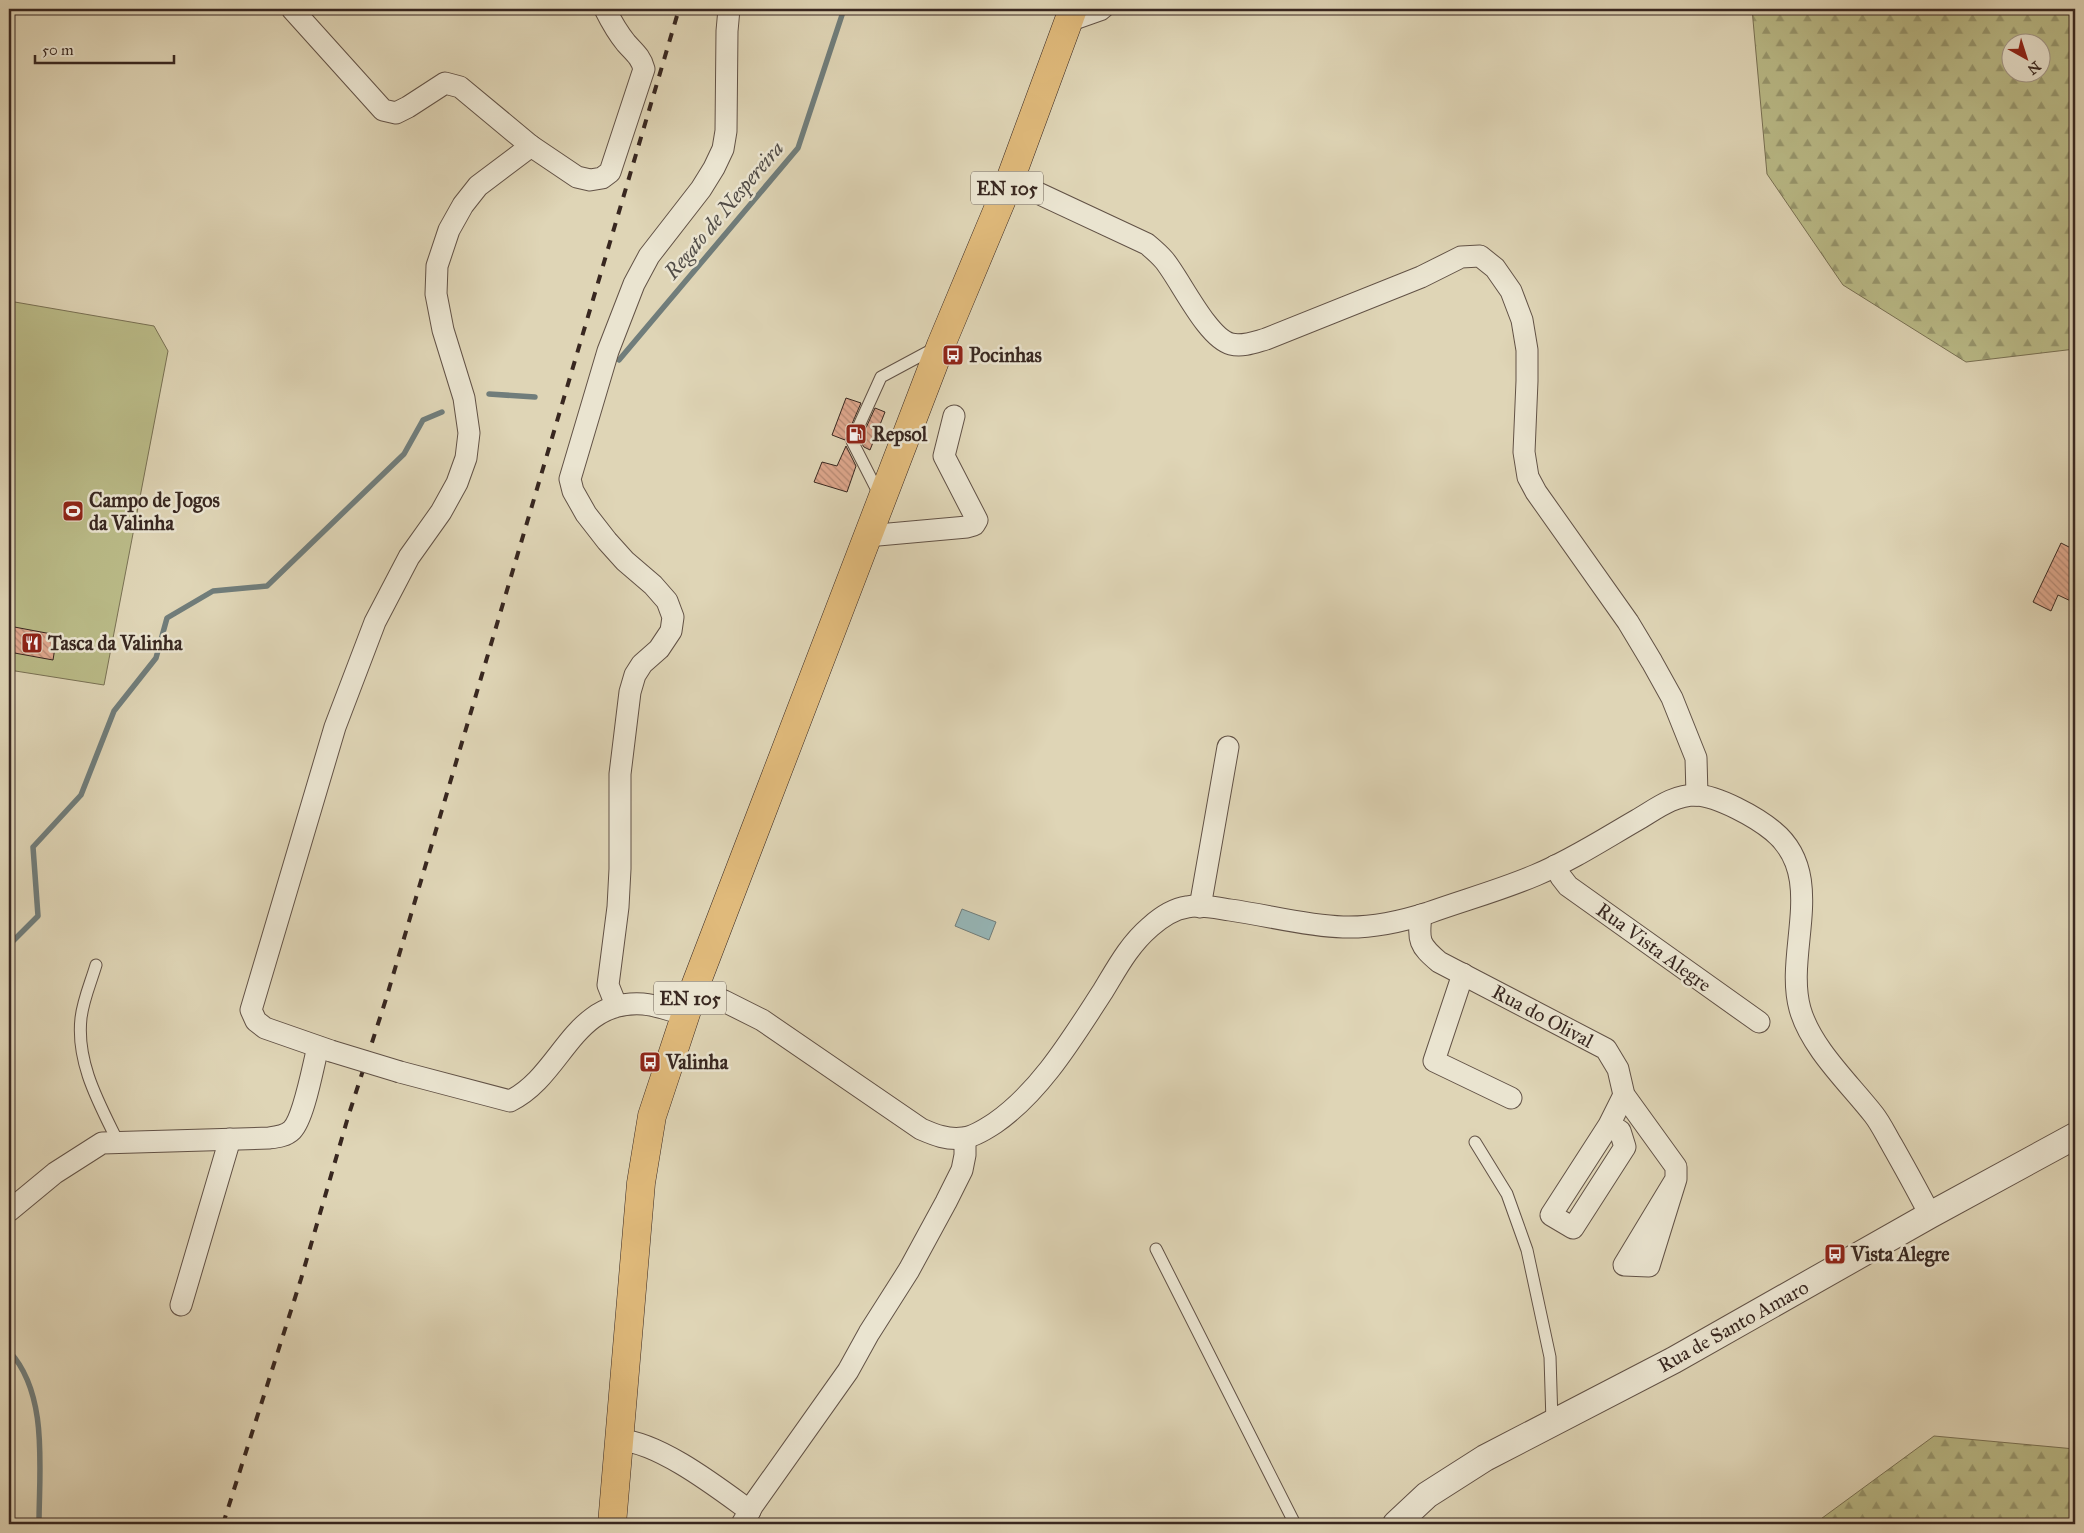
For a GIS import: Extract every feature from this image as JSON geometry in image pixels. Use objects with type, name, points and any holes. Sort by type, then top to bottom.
[{"type":"main road","name":"EN 105","points":[[612,1524],[641,1183],[652,1116],[684,1014],[881,498],[941,345],[1010,180],[1069,18]]},
{"type":"street","points":[[292,9],[383,110],[396,113],[408,108],[446,83],[460,87],[531,146],[578,177],[590,180],[602,178],[610,172],[644,69],[642,59],[627,44],[613,25],[605,9]]},
{"type":"street","points":[[616,1005],[608,985],[618,907],[620,774],[630,692],[635,675],[642,664],[659,649],[671,631],[673,617],[667,601],[653,584],[607,542],[586,514],[573,490],[570,479],[608,351],[634,284],[649,256],[701,189],[714,168],[723,148],[726,131],[729,9]]},
{"type":"street","points":[[531,146],[478,186],[463,205],[449,230],[437,266],[436,294],[443,330],[464,398],[469,433],[466,458],[458,483],[441,512],[409,557],[375,622],[335,727],[250,1010],[256,1021],[265,1028],[324,1049],[400,1072],[510,1101],[525,1094],[593,1016],[616,1005],[644,1004],[684,1014]]},
{"type":"street","points":[[1010,180],[1147,244],[1164,258],[1199,313],[1217,334],[1230,344],[1244,345],[1266,339],[1421,277],[1461,257],[1480,256],[1495,268],[1512,291],[1522,320],[1526,350],[1527,398],[1524,452],[1528,477],[1541,499],[1628,622],[1668,691],[1696,758],[1697,795]]},
{"type":"street","points":[[867,536],[974,525],[977,520],[944,456],[954,416]]},
{"type":"street","points":[[1200,907],[1228,747]]},
{"type":"street","points":[[694,989],[724,1001],[762,1020],[921,1129],[940,1137],[965,1138],[987,1128],[1008,1114],[1042,1078],[1082,1023],[1130,948],[1148,928],[1166,914],[1189,906],[1220,908],[1302,923],[1342,928],[1370,927],[1407,920],[1535,876],[1624,828],[1666,802],[1697,795],[1723,803],[1758,820],[1777,834],[1794,857],[1802,882],[1797,978],[1800,1006],[1808,1029],[1852,1090],[1876,1117],[1930,1215]]},
{"type":"street","name":"Rua Vista Alegre","points":[[1555,866],[1568,886],[1759,1022]]},
{"type":"street","name":"Rua do Olival","points":[[1421,915],[1418,936],[1426,951],[1439,962],[1606,1049],[1618,1069],[1624,1095],[1676,1167],[1676,1179]]},
{"type":"street","points":[[1463,974],[1434,1060],[1511,1098]]},
{"type":"street","points":[[9,1212],[55,1173],[102,1143],[278,1137],[291,1131],[300,1116],[324,1049]]},
{"type":"street","points":[[1609,1125],[1624,1095]]},
{"type":"street","name":"Rua de Santo Amaro","points":[[1396,1524],[1427,1495],[1453,1477],[1552,1422],[1674,1360],[1930,1215],[2075,1136]]},
{"type":"street","points":[[619,1440],[632,1440],[648,1446],[702,1476],[746,1518],[848,1371],[908,1270],[962,1170],[965,1155],[965,1138]]},
{"type":"street","points":[[181,1305],[230,1139]]},
{"type":"lane","points":[[1069,18],[1104,14],[1109,9]]},
{"type":"lane","points":[[881,498],[852,441],[881,377],[941,345]]},
{"type":"lane","points":[[96,965],[81,1017],[81,1042],[86,1075],[118,1142]]},
{"type":"lane","points":[[1475,1142],[1506,1194],[1528,1250],[1550,1357],[1552,1422]]},
{"type":"lane","points":[[1156,1249],[1295,1524]]},
{"type":"green space","points":[[1752,9],[2075,9],[2075,349],[1966,362],[1843,285],[1767,174]]},
{"type":"green space","name":"Campo de Jogos da Valinha","points":[[9,301],[154,326],[168,351],[104,685],[9,670]]},
{"type":"green space","points":[[1934,1436],[2075,1449],[2075,1524],[1814,1524]]},
{"type":"water","points":[[962,909],[996,922],[989,940],[955,926]]},
{"type":"building","points":[[846,398],[861,403],[845,440],[832,435]]},
{"type":"building","points":[[875,408],[885,412],[870,450],[864,447],[860,441]]},
{"type":"building","points":[[846,446],[856,466],[847,492],[814,482],[822,462],[837,466]]},
{"type":"building","points":[[2061,543],[2075,550],[2075,603],[2058,595],[2051,611],[2033,602]]},
{"type":"building","name":"Tasca da Valinha","points":[[9,626],[57,635],[53,660],[9,652]]},
{"type":"waterway","name":"Regato de Nespereira","points":[[619,360],[798,148],[844,9]]},
{"type":"waterway","points":[[489,394],[535,397]]},
{"type":"waterway","points":[[9,945],[38,916],[33,847],[81,795],[114,711],[156,658],[167,618],[213,591],[267,586],[404,454],[423,420],[442,412]]},
{"type":"waterway","points":[[9,1351],[22,1369],[31,1388],[36,1410],[40,1456],[39,1524]]},
{"type":"railway","points":[[223,1524],[301,1279],[348,1117],[386,999],[679,9]]},
{"type":"place","name":"Pocinhas","points":[[953,355]]},
{"type":"place","name":"Repsol","points":[[856,434]]},
{"type":"place","name":"Campo de Jogos da Valinha","points":[[73,511]]},
{"type":"place","name":"Tasca da Valinha","points":[[32,643]]},
{"type":"place","name":"Valinha","points":[[650,1062]]},
{"type":"place","name":"Vista Alegre","points":[[1835,1254]]}]
